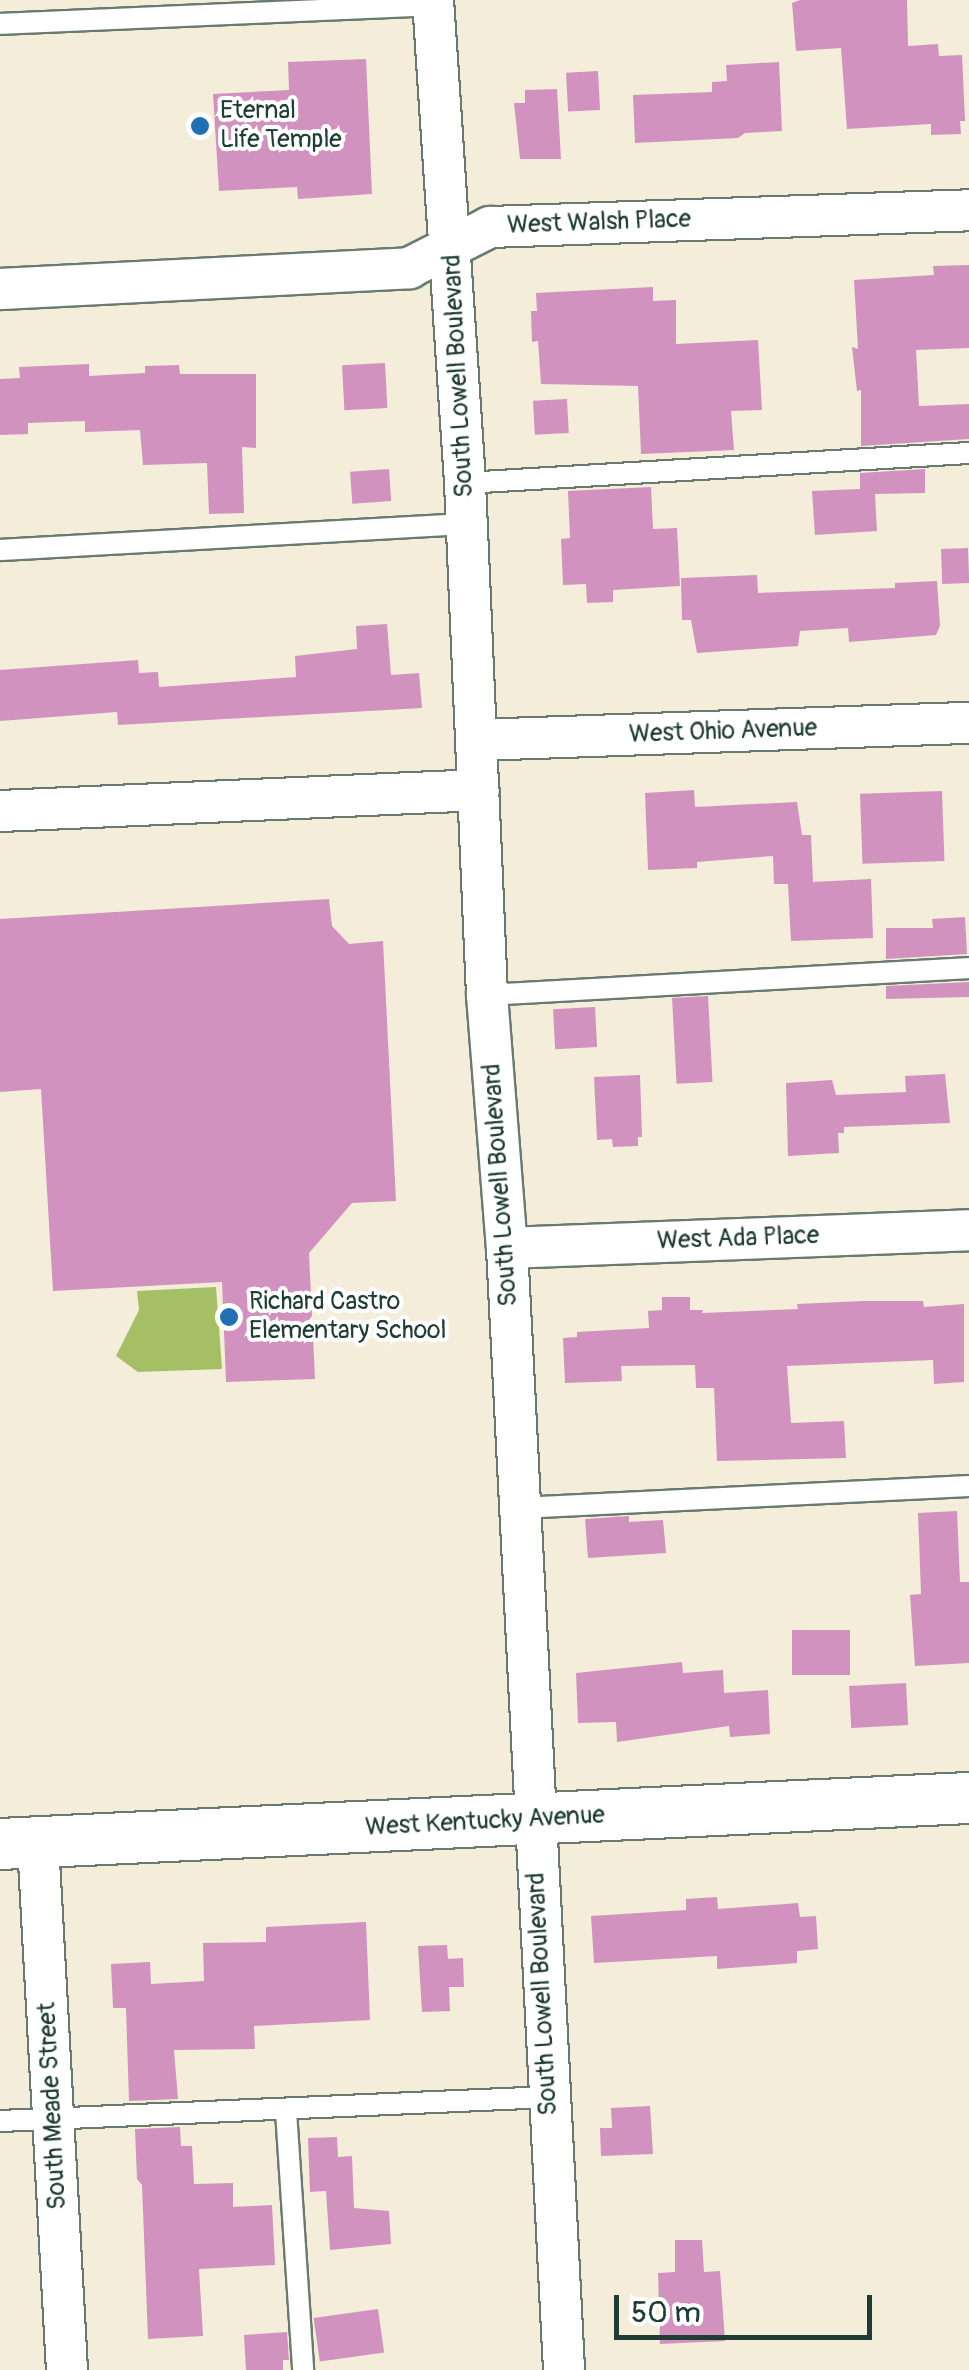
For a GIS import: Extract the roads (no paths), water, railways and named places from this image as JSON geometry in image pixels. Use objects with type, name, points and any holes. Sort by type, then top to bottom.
[{"type":"street","name":"South Lowell Boulevard","points":[[433,2],[466,483],[487,995],[507,1248],[533,1820],[564,2370]]},
{"type":"street","name":"West Walsh Place","points":[[0,290],[409,268],[490,227],[969,210]]},
{"type":"street","name":"West Ohio Avenue","points":[[477,740],[969,723]]},
{"type":"street","points":[[0,811],[479,790]]},
{"type":"street","name":"West Ada Place","points":[[507,1248],[969,1230]]},
{"type":"street","name":"West Kentucky Avenue","points":[[19,1844],[969,1798]]},
{"type":"street","name":"South Meade Street","points":[[19,1844],[54,2119],[67,2370]]},
{"type":"lane","points":[[0,24],[433,2]]},
{"type":"lane","points":[[466,483],[969,453]]},
{"type":"lane","points":[[0,550],[468,524]]},
{"type":"lane","points":[[487,995],[969,968]]},
{"type":"lane","points":[[519,1508],[969,1486]]},
{"type":"lane","points":[[0,2122],[549,2097]]},
{"type":"lane","points":[[286,2111],[303,2370]]},
{"type":"place","name":"Eternal Life Temple","points":[[200,126]]},
{"type":"place","name":"Richard Castro Elementary School","points":[[229,1317]]}]
